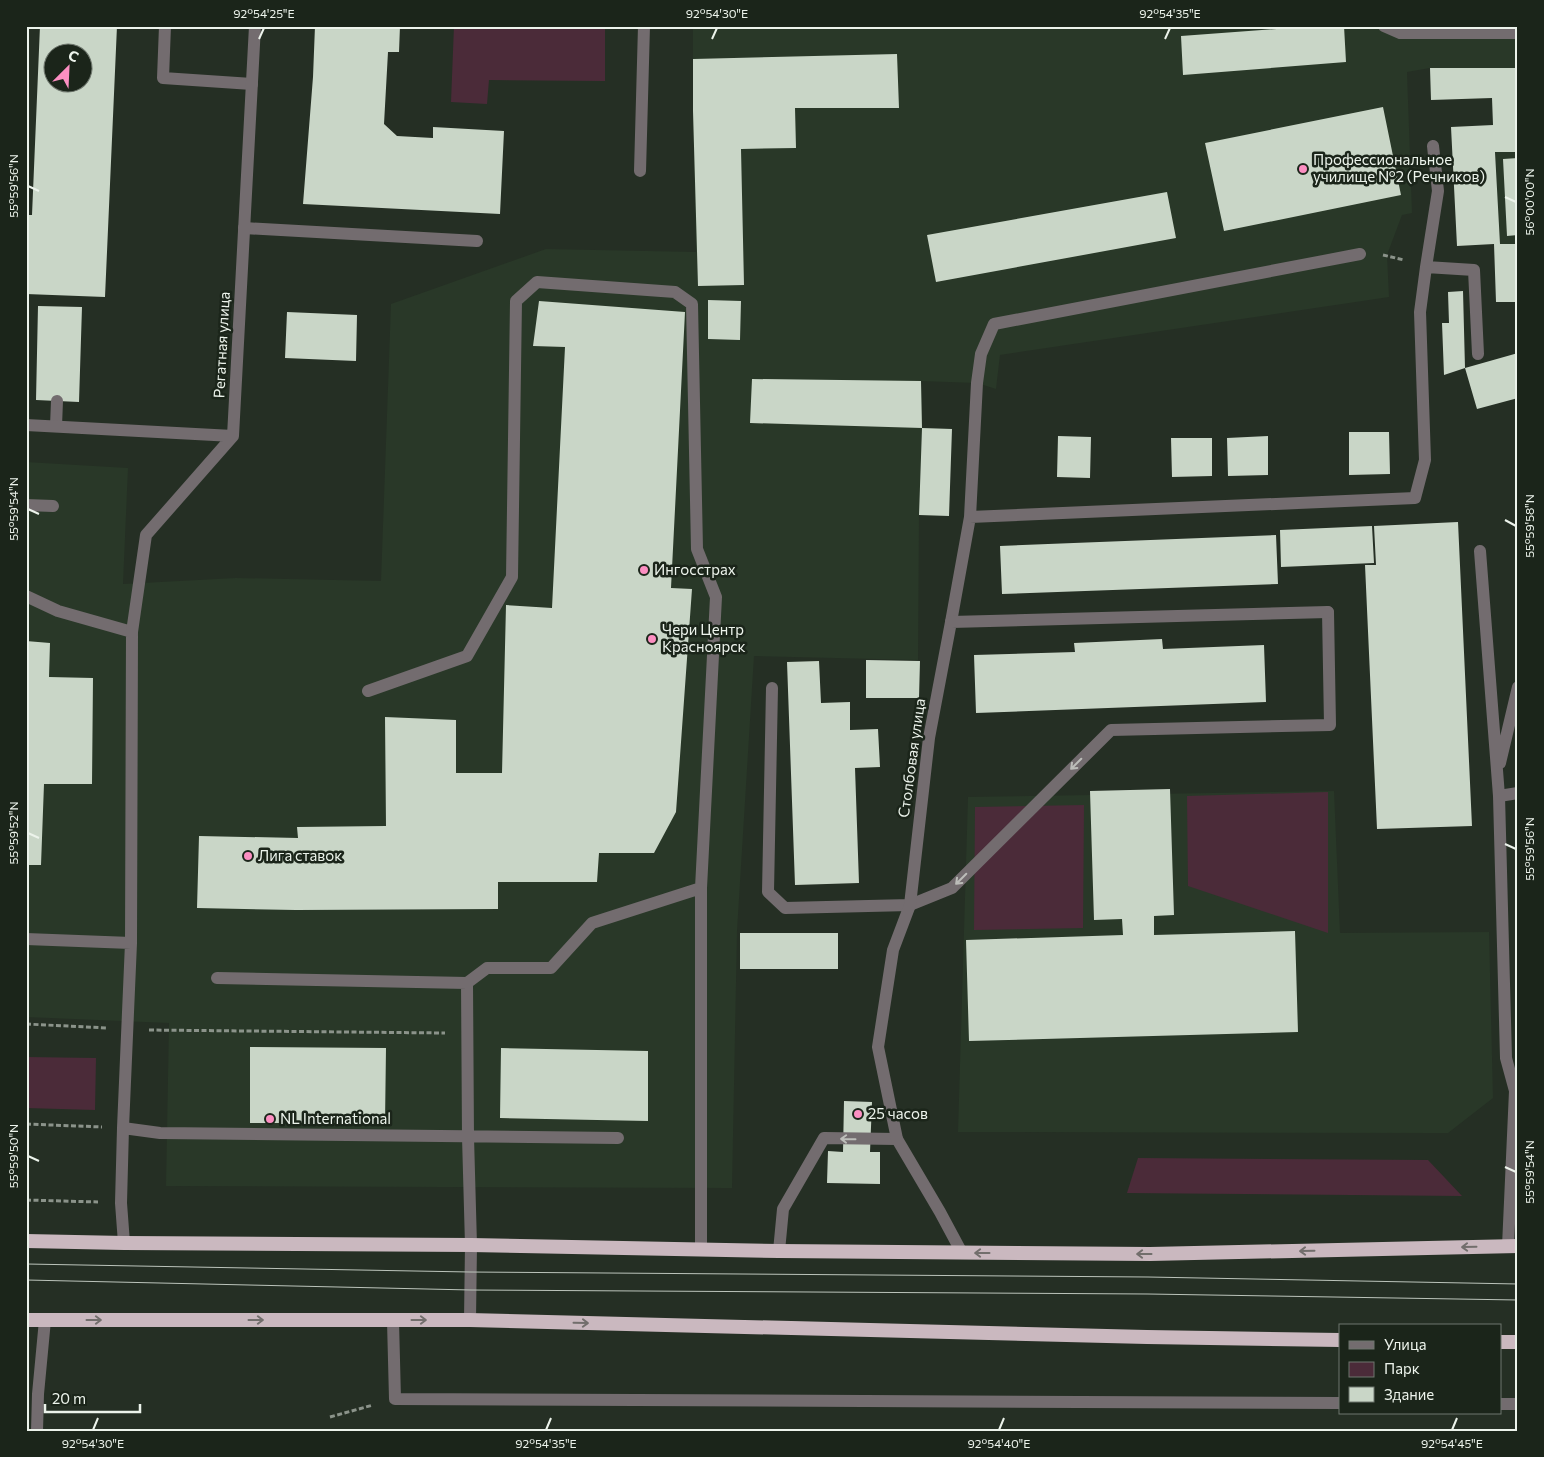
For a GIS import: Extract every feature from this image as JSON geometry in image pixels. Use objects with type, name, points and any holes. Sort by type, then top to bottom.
[{"type":"highway","points":[[26,1241],[124,1244],[471,1245],[779,1251],[1150,1254],[1513,1246]]},
{"type":"highway","points":[[26,1320],[470,1320],[1339,1340]]},
{"type":"highway","points":[[1502,1342],[1518,1342]]},
{"type":"street","points":[[165,26],[163,78],[252,84]]},
{"type":"street","name":"Регатная улица","points":[[233,436],[255,26]]},
{"type":"street","points":[[640,171],[644,26]]},
{"type":"street","points":[[1384,26],[1400,33],[1518,33]]},
{"type":"street","points":[[970,517],[1415,498],[1425,460],[1420,312],[1438,192],[1433,146]]},
{"type":"street","points":[[244,228],[477,240]]},
{"type":"street","name":"Столбовая улица","points":[[962,1253],[897,1139],[878,1047],[893,950],[910,905],[928,738],[952,622],[970,517],[977,383],[981,354],[994,324],[1360,254]]},
{"type":"street","points":[[1426,267],[1474,270],[1478,354]]},
{"type":"street","points":[[368,691],[468,656],[512,577],[516,301],[537,282],[675,292],[692,304],[697,549],[716,596],[701,888],[702,1248]]},
{"type":"street","points":[[56,426],[57,401]]},
{"type":"street","points":[[26,425],[233,436]]},
{"type":"street","points":[[124,1244],[121,1203],[122,1128],[131,944],[132,632],[146,535],[233,436]]},
{"type":"street","points":[[26,505],[54,506]]},
{"type":"street","points":[[1480,551],[1499,796],[1506,1058],[1516,1091],[1513,1246]]},
{"type":"street","points":[[26,596],[58,611],[132,632]]},
{"type":"street","points":[[772,688],[768,892],[785,908],[910,905],[952,888],[1110,730],[1330,725],[1328,612],[952,622]]},
{"type":"street","points":[[1497,775],[1518,687]]},
{"type":"street","points":[[1499,796],[1518,793]]},
{"type":"street","points":[[217,978],[467,983],[487,968],[550,968],[592,924],[701,888]]},
{"type":"street","points":[[26,939],[131,944]]},
{"type":"street","points":[[467,983],[471,1245],[470,1320]]},
{"type":"street","points":[[122,1128],[160,1133],[618,1138]]},
{"type":"street","points":[[779,1251],[783,1209],[824,1138],[897,1139]]},
{"type":"street","points":[[37,1431],[38,1394],[45,1320]]},
{"type":"street","points":[[393,1321],[395,1399],[1339,1403]]},
{"type":"street","points":[[1502,1404],[1518,1404]]},
{"type":"path","points":[[1360,254],[1387,255],[1426,267]]},
{"type":"path","points":[[26,1024],[128,1029],[467,1033]]},
{"type":"path","points":[[26,1124],[122,1128]]},
{"type":"path","points":[[26,1200],[121,1203]]},
{"type":"path","points":[[330,1417],[395,1399]]},
{"type":"shaded area","points":[[693,26],[1518,26],[1518,244],[1500,244],[1491,69],[1430,68],[1407,72],[1412,213],[1402,215],[1387,255],[1389,297],[1000,355],[996,389],[977,383],[921,381],[922,428],[918,660],[754,656],[737,931],[732,1188],[166,1186],[169,1023],[26,1017],[26,462],[128,468],[123,584],[236,578],[381,581],[391,304],[546,249],[696,252]]},
{"type":"shaded area","points":[[1334,791],[1340,933],[1489,932],[1493,1098],[1448,1133],[958,1132],[968,797]]},
{"type":"green space","points":[[454,26],[605,26],[605,81],[489,80],[487,104],[451,102]]},
{"type":"green space","points":[[1328,792],[1328,933],[1188,886],[1187,796]]},
{"type":"green space","points":[[1084,805],[1083,928],[974,930],[975,807]]},
{"type":"green space","points":[[26,1057],[96,1058],[95,1110],[26,1108]]},
{"type":"green space","points":[[1138,1158],[1428,1160],[1462,1196],[1127,1193]]},
{"type":"building","points":[[40,26],[117,26],[105,297],[26,294],[26,215],[32,215]]},
{"type":"building","points":[[315,26],[400,26],[399,52],[388,52],[384,124],[397,136],[433,138],[433,127],[504,131],[500,214],[303,204]]},
{"type":"building","points":[[1318,26],[1344,26],[1346,62],[1183,75],[1181,36]]},
{"type":"building","points":[[897,54],[899,108],[795,108],[796,148],[741,149],[744,285],[698,286],[693,59]]},
{"type":"building","points":[[1430,68],[1518,68],[1518,152],[1495,152],[1500,244],[1518,244],[1518,302],[1496,302],[1494,244],[1457,246],[1451,127],[1493,125],[1492,98],[1431,100]]},
{"type":"building","name":"Профессиональное училище Nº2 (Речников)","points":[[1383,107],[1401,195],[1224,231],[1205,143]]},
{"type":"building","points":[[1518,158],[1518,235],[1507,236],[1503,159]]},
{"type":"building","points":[[1167,192],[1176,238],[936,282],[927,235]]},
{"type":"building","points":[[1463,291],[1465,368],[1444,375],[1442,323],[1449,323],[1448,292]]},
{"type":"building","points":[[708,300],[741,301],[740,340],[708,339]]},
{"type":"building","points":[[539,301],[685,312],[671,588],[692,589],[676,812],[654,853],[599,853],[597,882],[498,882],[498,909],[296,910],[197,908],[199,836],[298,838],[297,827],[386,826],[385,717],[456,720],[456,773],[502,773],[506,605],[552,608],[565,347],[533,346]]},
{"type":"building","points":[[38,306],[82,307],[79,402],[36,400]]},
{"type":"building","points":[[287,312],[357,315],[356,361],[285,358]]},
{"type":"building","points":[[1518,353],[1518,398],[1477,409],[1465,368]]},
{"type":"building","points":[[752,379],[921,381],[922,428],[750,423]]},
{"type":"building","points":[[922,428],[952,429],[949,516],[919,515]]},
{"type":"building","points":[[1349,432],[1389,432],[1390,474],[1349,475]]},
{"type":"building","points":[[1058,436],[1091,437],[1090,478],[1057,477]]},
{"type":"building","points":[[1268,436],[1268,475],[1228,476],[1227,438]]},
{"type":"building","points":[[1171,438],[1212,438],[1212,476],[1172,477]]},
{"type":"building","points":[[1458,522],[1472,826],[1377,829],[1365,565],[1376,565],[1374,526]]},
{"type":"building","points":[[1372,526],[1374,563],[1281,567],[1280,530]]},
{"type":"building","points":[[1276,535],[1278,584],[1002,594],[1000,546]]},
{"type":"building","points":[[1162,639],[1163,649],[1264,645],[1266,702],[976,713],[974,655],[1075,652],[1074,643]]},
{"type":"building","points":[[26,641],[50,643],[49,677],[93,678],[92,784],[44,784],[41,865],[26,865]]},
{"type":"building","points":[[866,660],[920,661],[919,698],[866,698]]},
{"type":"building","points":[[819,661],[821,703],[850,702],[850,730],[878,729],[880,767],[855,768],[859,883],[795,885],[787,662]]},
{"type":"building","points":[[1170,789],[1174,915],[1154,916],[1154,935],[1295,931],[1298,1032],[969,1041],[966,940],[1123,935],[1122,919],[1094,920],[1090,791]]},
{"type":"building","points":[[740,933],[838,933],[838,969],[740,969]]},
{"type":"building","points":[[250,1047],[386,1048],[385,1123],[250,1123]]},
{"type":"building","points":[[501,1048],[648,1051],[648,1121],[500,1118]]},
{"type":"building","points":[[844,1101],[872,1102],[870,1152],[880,1152],[880,1184],[827,1183],[828,1151],[843,1152]]},
{"type":"tram line","points":[[26,1264],[470,1272],[1148,1277],[1518,1284]]},
{"type":"tram line","points":[[26,1280],[471,1290],[1148,1294],[1518,1300]]},
{"type":"place","name":"Профессиональное училище Nº2 (Речников)","points":[[1303,169]]},
{"type":"place","name":"Ингосстрах","points":[[644,570]]},
{"type":"place","name":"Чери Центр Красноярск","points":[[652,639]]},
{"type":"place","name":"Лига ставок","points":[[248,856]]},
{"type":"place","name":"25 часов","points":[[858,1114]]},
{"type":"place","name":"NL International","points":[[270,1119]]}]
